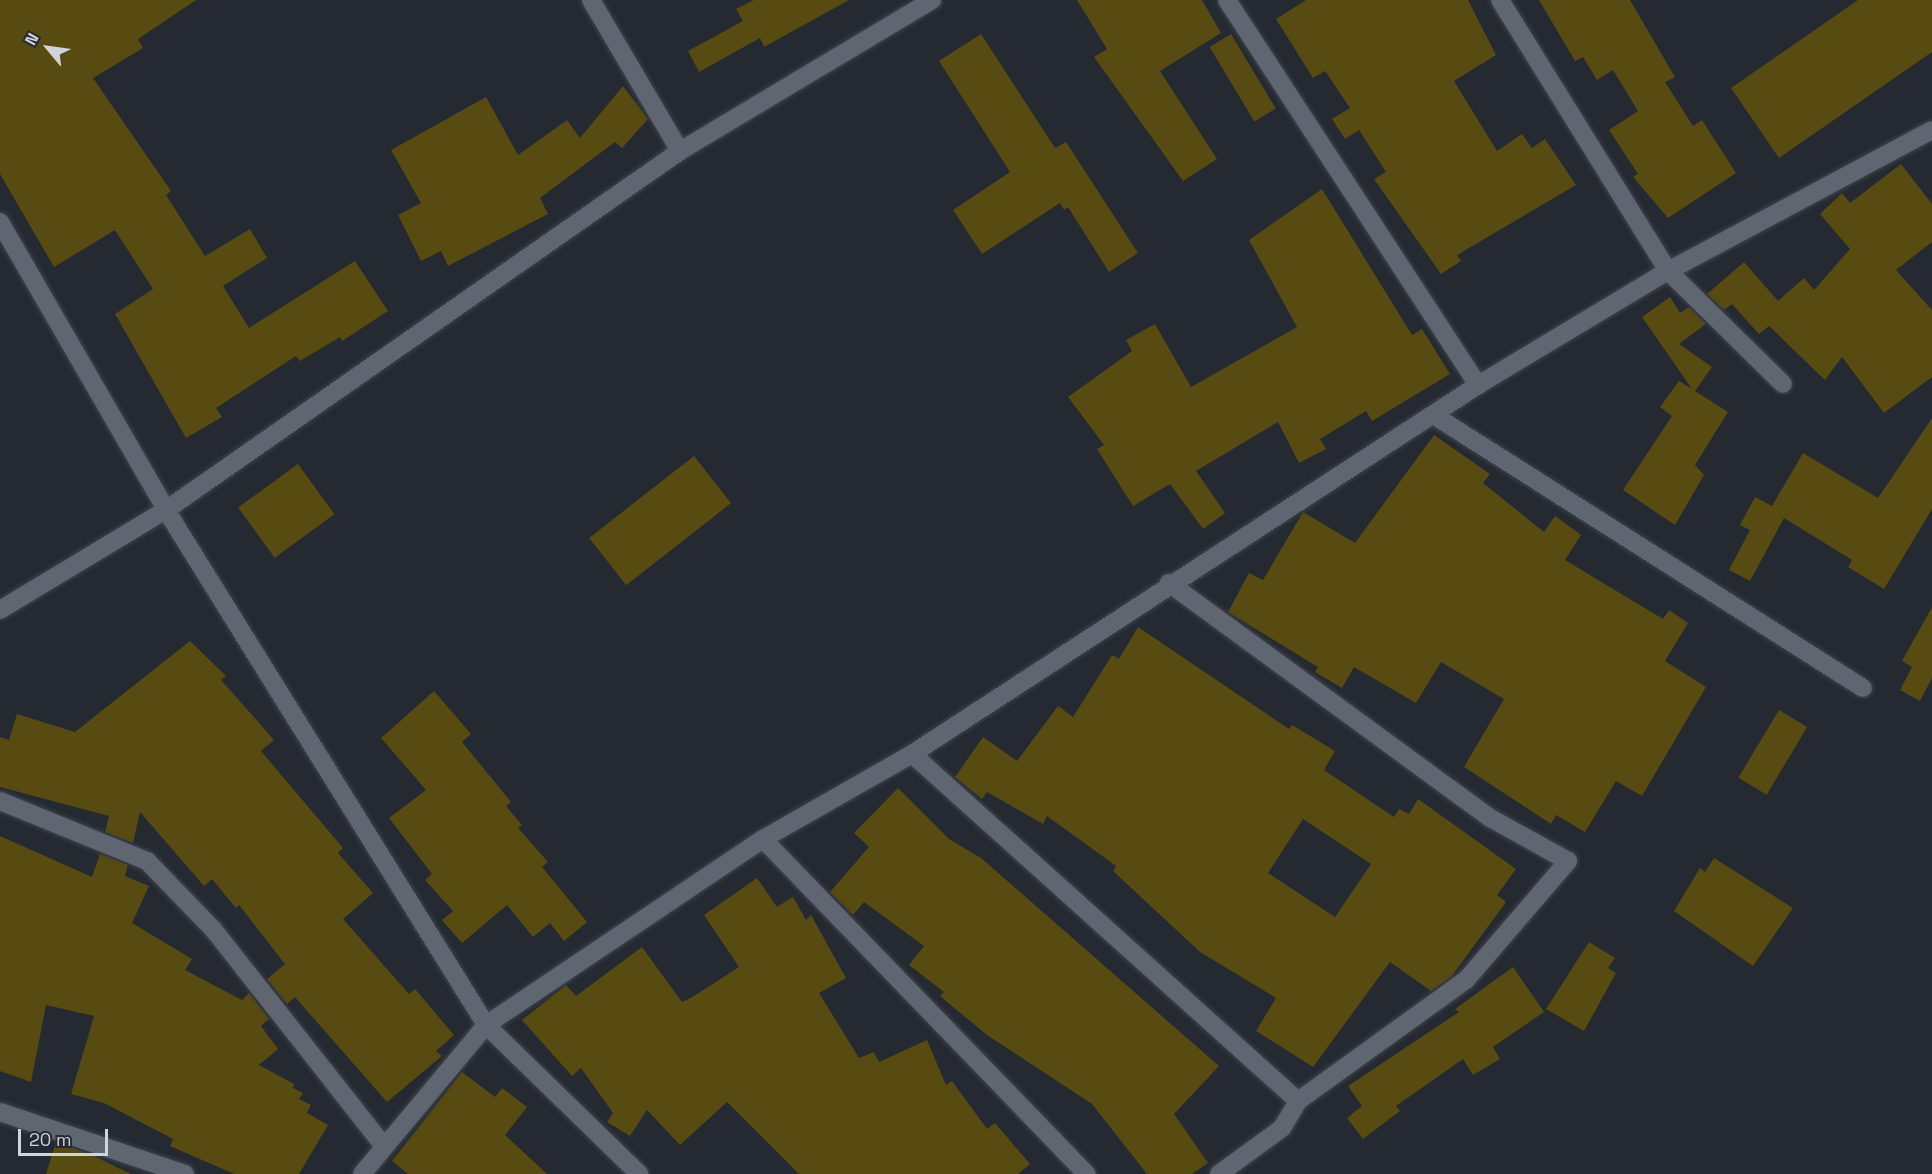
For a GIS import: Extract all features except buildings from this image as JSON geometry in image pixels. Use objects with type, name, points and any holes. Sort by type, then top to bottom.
[{"type":"street","points":[[591,0],[680,151]]},
{"type":"street","points":[[0,610],[166,510],[680,151],[932,0]]},
{"type":"street","points":[[1227,0],[1478,385]]},
{"type":"street","points":[[1500,0],[1668,271],[1783,384]]},
{"type":"street","points":[[362,1174],[383,1145],[486,1025],[763,839],[912,753],[1169,583],[1435,416],[1478,385],[1668,271],[1932,130]]},
{"type":"street","points":[[0,222],[166,510],[486,1025],[639,1174]]},
{"type":"street","points":[[1435,416],[1863,688]]},
{"type":"street","points":[[1169,583],[1490,818],[1568,861],[1466,980],[1298,1101],[1282,1128],[1219,1174]]},
{"type":"street","points":[[912,753],[1298,1101]]},
{"type":"street","points":[[0,801],[147,861],[213,929],[383,1145]]},
{"type":"street","points":[[763,839],[1087,1174]]},
{"type":"street","points":[[0,1112],[185,1174]]}]
